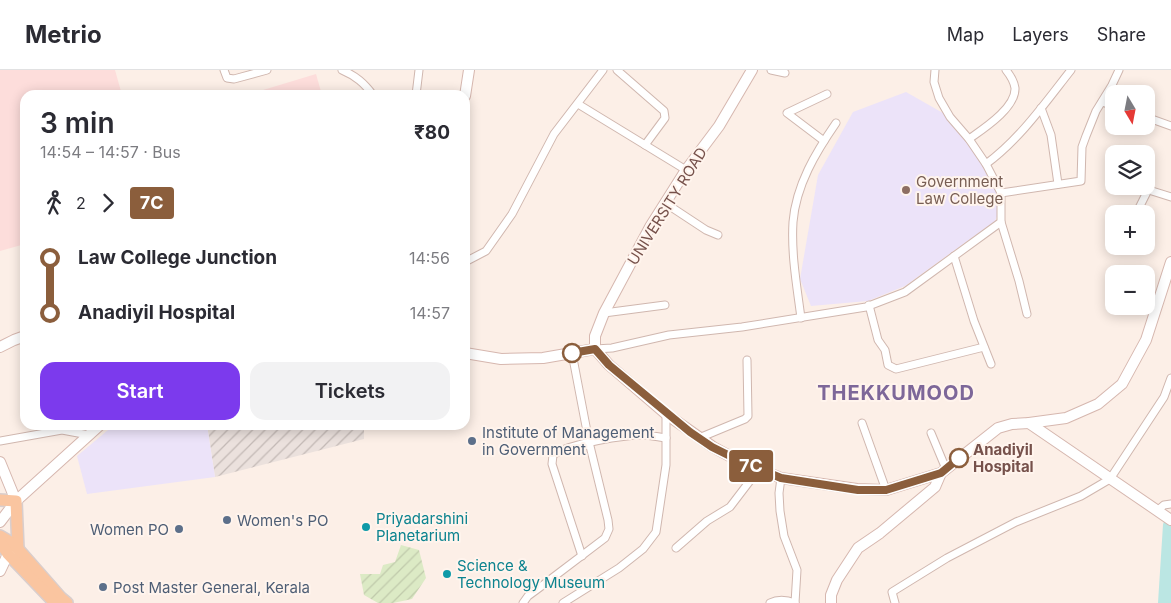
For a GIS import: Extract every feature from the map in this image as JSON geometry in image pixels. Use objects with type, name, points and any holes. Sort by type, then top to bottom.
[{"type":"main road","points":[[466,90],[469,70]]},
{"type":"main road","name":"UNIVERSITY ROAD","points":[[595,349],[595,336],[604,313],[650,227],[686,170],[719,126],[752,70]]},
{"type":"main road","points":[[470,354],[501,359],[543,358],[595,349],[609,365],[666,414],[712,447],[781,478],[858,490],[886,490],[943,471],[998,428],[1012,424],[1029,424],[1066,418],[1098,404],[1122,384],[1146,340],[1171,262]]},
{"type":"main road","points":[[0,347],[20,338]]},
{"type":"main road","points":[[1029,424],[1044,432],[1171,520]]},
{"type":"main road","points":[[0,522],[16,501],[94,430]]},
{"type":"main road","points":[[0,462],[16,501],[14,550],[0,572]]},
{"type":"main road","points":[[831,603],[831,595],[837,580],[858,548],[935,487],[943,471]]},
{"type":"main road","points":[[0,500],[16,501]]},
{"type":"main road","points":[[0,536],[67,603]]},
{"type":"main road","points":[[0,542],[14,550],[55,603]]},
{"type":"street","points":[[224,70],[227,78],[234,79],[267,70]]},
{"type":"street","points":[[342,70],[352,74],[364,83],[369,90]]},
{"type":"street","points":[[417,90],[419,70]]},
{"type":"street","points":[[470,259],[486,251],[512,214],[554,134],[603,70]]},
{"type":"street","points":[[617,70],[664,111],[665,118],[645,145]]},
{"type":"street","points":[[771,70],[785,72]]},
{"type":"street","points":[[969,140],[997,119],[1012,97],[1015,90],[1014,85],[1006,70]]},
{"type":"street","points":[[986,164],[1007,148],[1071,70]]},
{"type":"street","points":[[1001,193],[1081,181],[1082,147],[1096,111],[1119,70]]},
{"type":"street","points":[[936,71],[934,82],[939,98],[950,117],[986,164],[1001,193],[1001,222],[1027,314]]},
{"type":"street","points":[[824,141],[787,113],[827,94]]},
{"type":"street","points":[[578,104],[686,170]]},
{"type":"street","points":[[1041,108],[1051,136],[1058,184]]},
{"type":"street","points":[[1155,120],[1171,126]]},
{"type":"street","points":[[801,318],[795,269],[794,221],[798,196],[808,170],[836,123]]},
{"type":"street","points":[[1155,192],[1171,196]]},
{"type":"street","points":[[665,203],[706,230],[718,235]]},
{"type":"street","points":[[595,349],[612,348],[669,335],[801,318],[869,306],[905,292],[1001,222]]},
{"type":"street","points":[[954,256],[974,321],[991,364]]},
{"type":"street","points":[[604,313],[665,305]]},
{"type":"street","points":[[869,306],[878,340],[885,350],[888,365],[896,369],[984,347]]},
{"type":"street","points":[[523,603],[543,585],[606,538],[609,529],[589,442],[572,353]]},
{"type":"street","points":[[699,438],[745,419],[748,416],[747,360]]},
{"type":"street","points":[[895,603],[892,592],[947,558],[1016,522],[1081,496],[1110,479],[1164,398],[1171,378]]},
{"type":"street","points":[[566,602],[619,568],[643,549],[656,532],[666,465],[666,414]]},
{"type":"street","points":[[862,423],[886,490]]},
{"type":"street","points":[[0,441],[62,430],[89,435]]},
{"type":"street","points":[[931,433],[943,471]]},
{"type":"street","points":[[582,556],[552,459],[553,455],[589,442],[645,435],[666,438]]},
{"type":"street","points":[[676,548],[707,521],[730,507],[759,469]]},
{"type":"street","points":[[770,603],[787,600],[795,603],[796,570],[784,536],[780,511],[779,493],[781,478]]},
{"type":"street","points":[[1157,511],[1164,505],[1171,504]]},
{"type":"shaded area","points":[[0,70],[115,70],[121,90],[20,90],[20,245],[0,251]]},
{"type":"shaded area","points":[[316,74],[321,90],[263,90]]},
{"type":"shaded area","name":"Government Law College","points":[[906,92],[943,113],[960,130],[991,176],[1002,204],[995,221],[905,286],[868,301],[811,306],[800,279],[818,175],[853,112]]},
{"type":"shaded area","points":[[108,430],[208,430],[215,477],[87,494],[77,456]]},
{"type":"shaded area","points":[[208,430],[364,430],[364,439],[215,477]]},
{"type":"green space","points":[[401,545],[419,550],[426,578],[412,599],[393,603],[378,603],[364,595],[360,574],[380,574],[383,565],[395,562]]},
{"type":"waterway","points":[[1166,603],[1171,525]]},
{"type":"bus line","name":"7C","points":[[572,353],[595,349],[609,365],[690,432],[712,447],[781,478],[858,490],[886,490],[941,473],[959,458]]},
{"type":"place","name":"Government Law College","points":[[906,190]]},
{"type":"place","name":"Institute of Management in Government","points":[[472,441]]},
{"type":"place","name":"Anadiyil Hospital","points":[[959,458]]},
{"type":"place","name":"Women's PO","points":[[227,520]]},
{"type":"place","name":"Priyadarshini Planetarium","points":[[366,527]]},
{"type":"place","name":"Women PO","points":[[179,529]]},
{"type":"place","name":"Science & Technology Museum","points":[[447,574]]},
{"type":"place","name":"Post Master General, Kerala","points":[[103,587]]},
{"type":"district","name":"THEKKUMOOD","points":[[896,393]]}]
